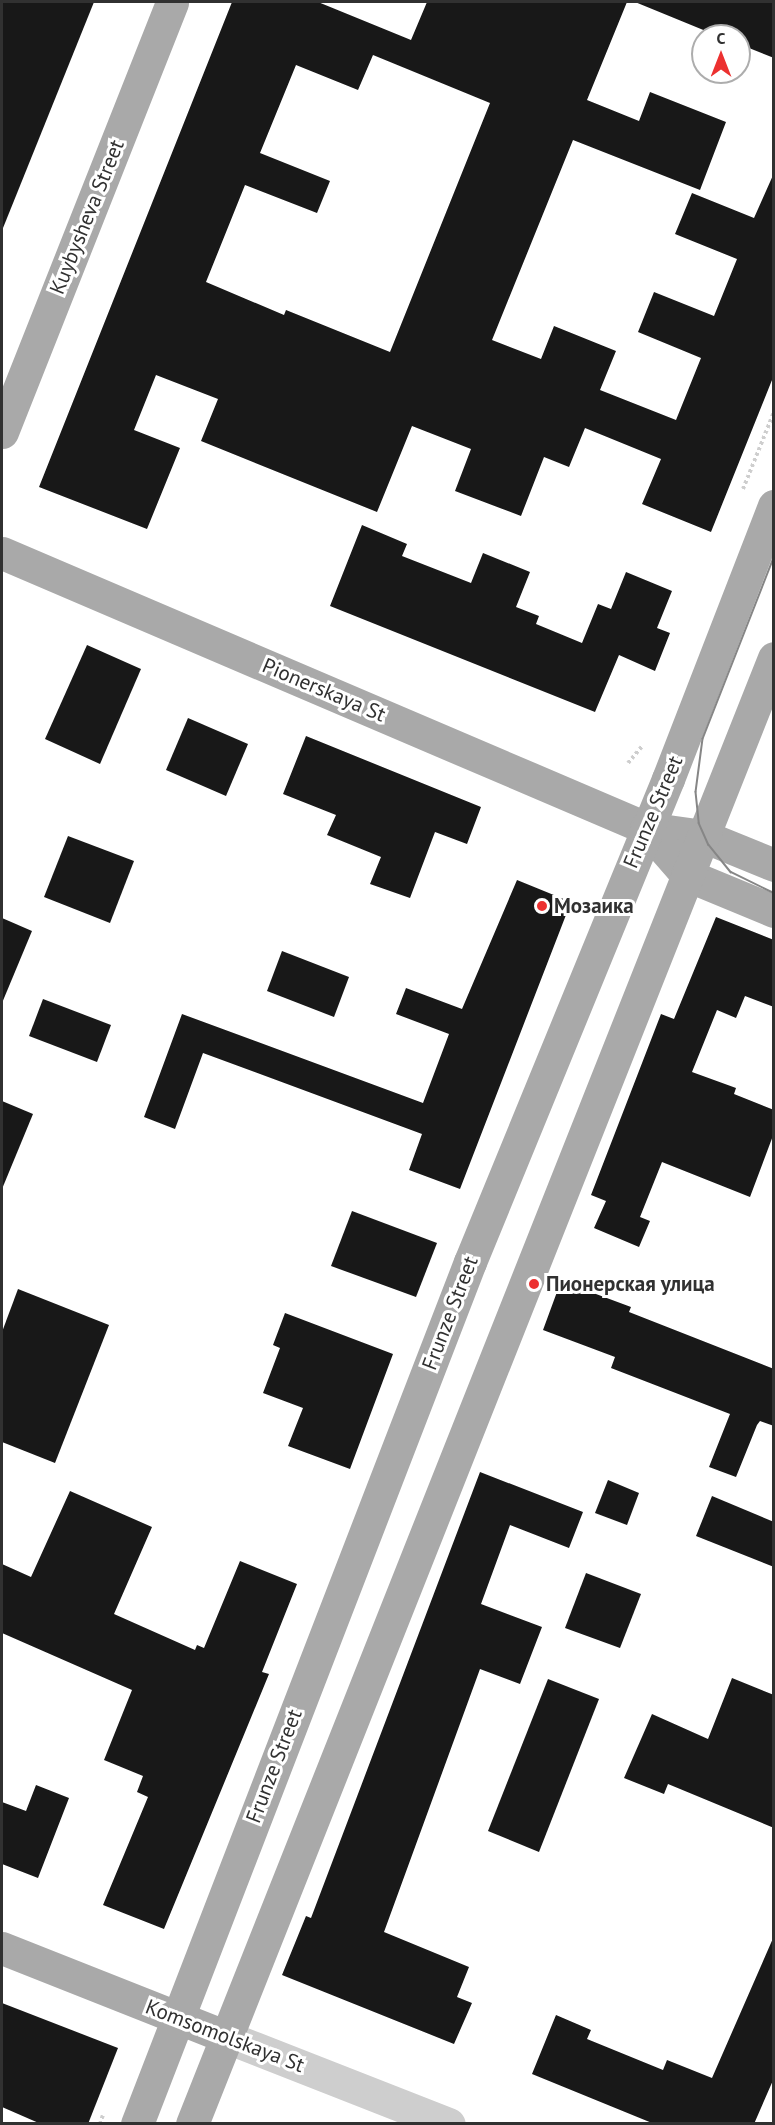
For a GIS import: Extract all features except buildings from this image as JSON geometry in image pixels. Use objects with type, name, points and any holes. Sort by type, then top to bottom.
[{"type":"main road","name":"Kuybysheva Street","points":[[2,432],[172,2]]},
{"type":"main road","name":"Frunze Street","points":[[137,2124],[470,1262],[774,507]]},
{"type":"main road","name":"Pionerskaya St","points":[[2,553],[646,828],[703,836],[774,865]]},
{"type":"main road","points":[[192,2124],[229,2038],[774,658]]},
{"type":"main road","name":"Pionerskaya St","points":[[646,828],[687,875],[774,911]]},
{"type":"main road","name":"Komsomolskaya St","points":[[2,1948],[229,2038]]},
{"type":"street","name":"Komsomolskaya St","points":[[229,2038],[449,2124]]},
{"type":"tram line","points":[[774,558],[703,739],[696,792],[699,823],[709,845],[731,872],[774,893]]},
{"type":"place","name":"Мозаика","points":[[542,906]]},
{"type":"place","name":"Пионерская улица","points":[[534,1284]]}]
